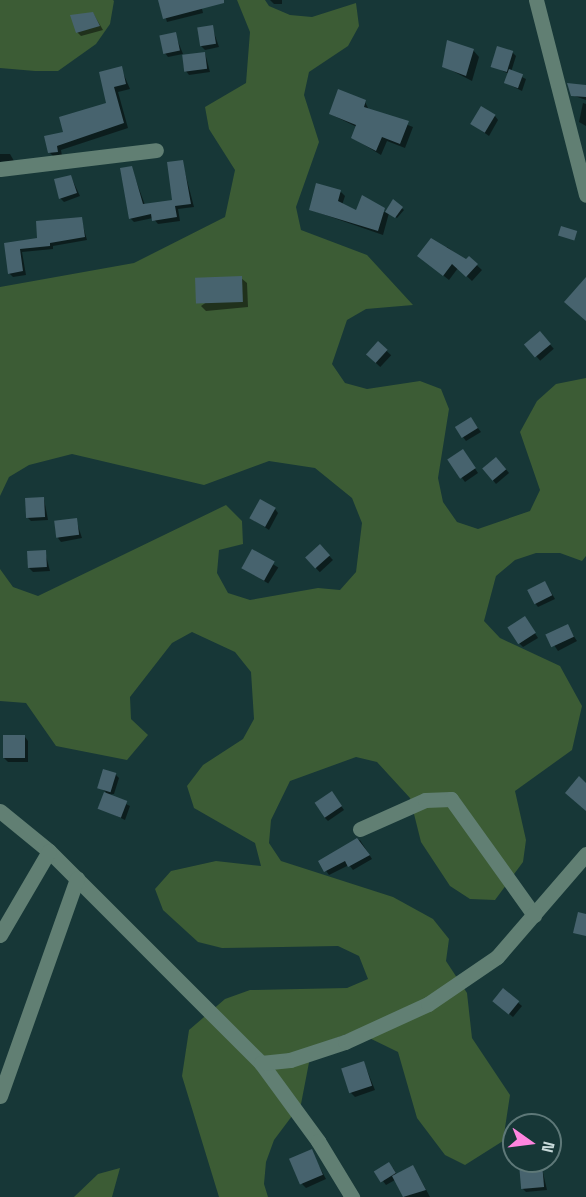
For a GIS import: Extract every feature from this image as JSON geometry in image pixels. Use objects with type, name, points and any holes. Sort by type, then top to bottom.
[{"type":"street","points":[[536,0],[586,195]]},
{"type":"street","points":[[0,169],[156,150]]},
{"type":"street","points":[[360,829],[425,800],[450,799],[534,915]]},
{"type":"street","points":[[0,811],[49,851],[77,878],[261,1063],[285,1094],[352,1197]]},
{"type":"street","points":[[0,935],[49,851]]},
{"type":"street","points":[[261,1063],[290,1060],[345,1042],[428,1004],[497,957],[586,854]]},
{"type":"street","points":[[0,1096],[77,878]]},
{"type":"street","points":[[285,1094],[284,1071],[290,1060]]},
{"type":"green space","points":[[0,0],[114,1],[110,24],[96,44],[58,71],[35,71],[0,68]]},
{"type":"green space","points":[[237,0],[265,0],[269,6],[290,15],[312,17],[356,3],[359,26],[348,46],[309,72],[304,95],[319,142],[296,207],[301,230],[367,255],[413,305],[366,309],[347,320],[332,364],[345,383],[367,389],[420,381],[441,389],[449,409],[438,478],[443,502],[457,522],[478,529],[530,511],[540,490],[520,432],[537,401],[556,384],[586,378],[586,556],[582,561],[560,553],[536,553],[515,560],[496,576],[484,621],[500,638],[560,666],[582,706],[572,750],[515,791],[526,840],[523,862],[495,900],[470,899],[450,886],[421,842],[410,798],[377,762],[356,757],[290,781],[271,820],[269,843],[281,861],[393,897],[433,919],[449,939],[446,961],[467,993],[472,1038],[510,1095],[507,1113],[502,1113],[502,1142],[465,1165],[445,1155],[417,1118],[398,1052],[355,1031],[312,1047],[301,1104],[274,1140],[266,1162],[264,1184],[268,1197],[219,1197],[182,1076],[189,1030],[225,999],[250,990],[347,988],[368,979],[359,956],[338,946],[222,948],[198,942],[163,910],[155,889],[171,871],[216,861],[261,866],[255,843],[194,808],[187,786],[203,765],[243,739],[254,719],[251,672],[235,652],[192,632],[172,643],[130,697],[131,719],[148,735],[127,760],[56,746],[26,703],[0,701],[0,569],[13,587],[38,596],[226,505],[242,521],[243,544],[219,550],[217,573],[228,593],[250,600],[318,588],[340,590],[356,572],[362,523],[352,498],[315,468],[269,461],[204,485],[72,454],[29,465],[9,477],[0,496],[0,287],[134,263],[225,217],[235,170],[209,129],[205,107],[246,83],[250,32]]},
{"type":"green space","points":[[120,1168],[112,1197],[74,1197],[98,1174]]},
{"type":"building","points":[[158,0],[224,0],[224,3],[163,19]]},
{"type":"building","points":[[93,12],[100,26],[76,33],[70,15]]},
{"type":"building","points":[[213,25],[216,44],[200,46],[197,28]]},
{"type":"building","points":[[176,32],[180,51],[163,54],[159,36]]},
{"type":"building","points":[[447,40],[474,49],[466,76],[442,67]]},
{"type":"building","points":[[497,46],[513,51],[507,72],[491,67]]},
{"type":"building","points":[[205,52],[207,69],[184,72],[182,55]]},
{"type":"building","points":[[122,66],[126,84],[114,87],[124,123],[57,146],[58,152],[48,153],[44,136],[63,132],[59,117],[106,103],[99,72]]},
{"type":"building","points":[[509,69],[523,74],[518,88],[504,83]]},
{"type":"building","points":[[567,83],[586,85],[586,97],[571,96]]},
{"type":"building","points":[[338,89],[366,100],[364,107],[409,121],[400,144],[382,137],[376,151],[351,138],[356,125],[329,114]]},
{"type":"building","points":[[481,106],[496,115],[485,133],[470,124]]},
{"type":"building","points":[[183,160],[191,204],[175,206],[177,217],[152,221],[151,214],[129,219],[120,168],[132,166],[143,204],[172,200],[167,162]]},
{"type":"building","points":[[71,175],[77,193],[59,199],[54,179]]},
{"type":"building","points":[[316,183],[341,190],[338,201],[356,210],[362,195],[385,208],[378,231],[309,210]]},
{"type":"building","points":[[393,199],[403,207],[395,218],[385,212]]},
{"type":"building","points":[[82,217],[85,237],[50,243],[50,246],[20,249],[23,271],[8,274],[4,243],[37,238],[36,221]]},
{"type":"building","points":[[561,226],[577,231],[574,241],[558,236]]},
{"type":"building","points":[[431,238],[466,259],[469,256],[478,264],[466,277],[452,264],[443,276],[417,256]]},
{"type":"building","points":[[242,276],[243,302],[196,304],[195,278]]},
{"type":"building","points":[[586,277],[586,321],[564,302]]},
{"type":"building","points":[[540,331],[551,344],[535,358],[524,344]]},
{"type":"building","points":[[378,341],[388,350],[376,363],[366,354]]},
{"type":"building","points":[[471,417],[478,428],[462,438],[455,427]]},
{"type":"building","points":[[463,449],[476,468],[460,479],[447,460]]},
{"type":"building","points":[[496,457],[506,469],[492,481],[482,469]]},
{"type":"building","points":[[44,497],[45,517],[26,518],[25,498]]},
{"type":"building","points":[[260,499],[276,508],[265,527],[249,518]]},
{"type":"building","points":[[77,518],[79,535],[56,538],[54,521]]},
{"type":"building","points":[[320,544],[330,555],[315,569],[305,557]]},
{"type":"building","points":[[252,549],[275,562],[264,581],[241,568]]},
{"type":"building","points":[[46,550],[47,567],[28,568],[27,551]]},
{"type":"building","points":[[545,581],[552,595],[534,604],[527,590]]},
{"type":"building","points":[[525,616],[536,633],[518,644],[507,627]]},
{"type":"building","points":[[568,624],[574,637],[551,647],[545,635]]},
{"type":"building","points":[[3,735],[25,735],[25,758],[3,758]]},
{"type":"building","points":[[103,769],[116,773],[111,792],[97,788]]},
{"type":"building","points":[[579,776],[586,783],[586,811],[565,793]]},
{"type":"building","points":[[332,791],[342,806],[325,818],[315,803]]},
{"type":"building","points":[[104,792],[127,801],[121,818],[98,809]]},
{"type":"building","points":[[357,838],[370,855],[348,867],[345,861],[324,872],[318,861]]},
{"type":"building","points":[[578,912],[586,914],[586,936],[573,933]]},
{"type":"building","points":[[503,988],[519,1001],[509,1014],[492,1001]]},
{"type":"building","points":[[364,1061],[372,1086],[349,1093],[341,1068]]},
{"type":"building","points":[[312,1149],[323,1175],[300,1185],[289,1159]]},
{"type":"building","points":[[389,1162],[396,1173],[381,1183],[374,1172]]},
{"type":"building","points":[[413,1165],[426,1190],[403,1197],[392,1176]]},
{"type":"building","points":[[520,1173],[543,1173],[544,1187],[521,1189]]}]
